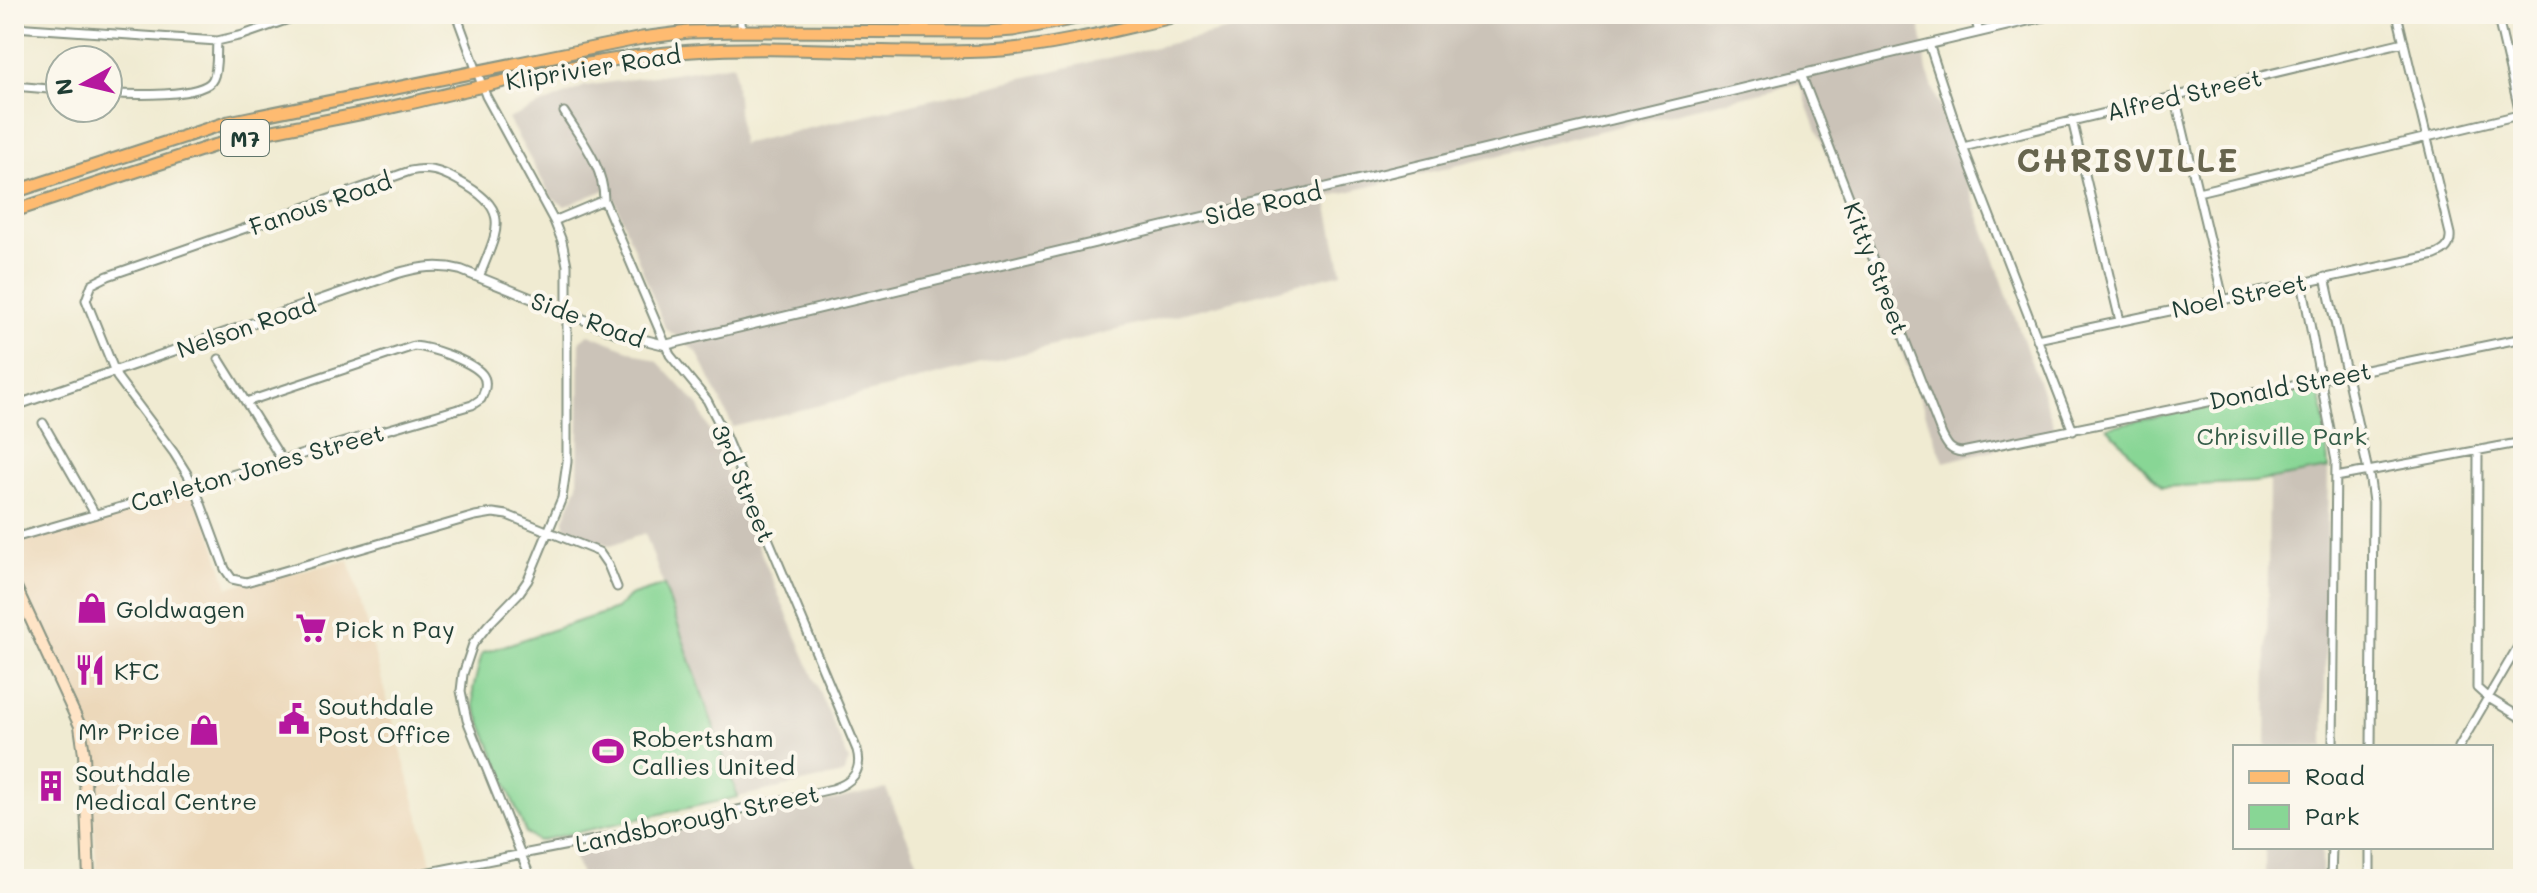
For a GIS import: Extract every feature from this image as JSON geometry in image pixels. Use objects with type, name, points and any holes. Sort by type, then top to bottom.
[{"type":"main road","name":"Kliprivier Road","points":[[14,192],[229,122],[642,38],[688,32],[742,31],[986,32],[1099,14]]},
{"type":"main road","name":"Kliprivier Road","points":[[14,211],[230,141],[606,62],[694,51],[747,49],[939,52],[1015,48],[1186,14]]},
{"type":"main road","points":[[14,583],[80,726],[89,879]]},
{"type":"street","points":[[14,27],[217,41],[303,14]]},
{"type":"street","points":[[456,14],[482,86],[554,221],[567,265],[566,474],[562,498],[525,586],[479,637],[468,656],[463,674],[462,698],[467,720],[531,879]]},
{"type":"street","points":[[740,14],[742,31]]},
{"type":"street","points":[[1974,14],[1979,32]]},
{"type":"street","name":"Side Road","points":[[479,277],[567,315],[617,333],[665,345],[2055,14]]},
{"type":"street","points":[[2397,14],[2427,136]]},
{"type":"street","points":[[2497,14],[2523,127]]},
{"type":"street","points":[[124,93],[147,94],[207,86],[213,78],[217,41]]},
{"type":"street","name":"Alfred Street","points":[[1963,147],[2404,42]]},
{"type":"street","points":[[1929,44],[1963,147],[2073,431]]},
{"type":"street","name":"Kitty Street","points":[[1801,74],[1942,435],[1951,449],[1962,452]]},
{"type":"street","points":[[14,86],[44,89]]},
{"type":"street","points":[[2175,96],[2223,298]]},
{"type":"street","name":"3rd Street","points":[[564,112],[597,167],[604,200],[665,345],[707,400],[723,431],[857,750],[859,764],[854,777]]},
{"type":"street","points":[[2198,192],[2522,114]]},
{"type":"street","points":[[2072,120],[2120,321]]},
{"type":"street","name":"Noel Street","points":[[2037,339],[2441,252],[2449,245],[2451,237],[2427,136]]},
{"type":"street","name":"Fanous Road","points":[[115,371],[86,304],[86,295],[92,284],[410,171],[425,169],[450,176],[475,189],[491,203],[497,231],[479,277]]},
{"type":"street","points":[[554,221],[604,200]]},
{"type":"street","name":"Nelson Road","points":[[14,406],[409,270],[444,267],[479,277]]},
{"type":"street","points":[[2325,277],[2373,502],[2371,745]]},
{"type":"street","points":[[2302,282],[2336,461],[2333,745]]},
{"type":"street","name":"Donald Street","points":[[1962,452],[2523,338]]},
{"type":"street","name":"Carleton Jones Street","points":[[14,538],[472,405],[481,399],[485,381],[482,373],[466,363],[428,348],[414,346],[246,402]]},
{"type":"street","points":[[219,359],[282,460]]},
{"type":"street","points":[[115,371],[194,485],[229,577],[235,581],[246,582],[485,514],[507,515],[591,548],[602,555],[617,587]]},
{"type":"street","points":[[43,423],[95,514]]},
{"type":"street","points":[[2336,477],[2523,442]]},
{"type":"street","points":[[2478,451],[2477,688],[2523,719]]},
{"type":"street","points":[[2460,745],[2523,638]]},
{"type":"street","name":"Landsborough Street","points":[[394,879],[832,789],[845,785],[854,777]]},
{"type":"street","points":[[2331,879],[2332,849]]},
{"type":"street","points":[[2370,849],[2370,879]]},
{"type":"street","points":[[2517,879],[2523,864]]},
{"type":"shaded area","points":[[1296,14],[1916,14],[1927,71],[2057,434],[1944,462],[1799,83],[1326,197],[1342,273],[733,427],[697,352],[665,328],[610,188],[565,206],[552,198],[508,119],[585,86],[734,64],[741,144]]},
{"type":"shaded area","points":[[589,334],[658,362],[699,406],[849,761],[843,774],[738,797],[645,533],[611,546],[565,526],[564,519],[578,485],[580,340]]},
{"type":"shaded area","points":[[2328,469],[2324,745],[2266,745],[2269,479]]},
{"type":"shaded area","points":[[198,492],[228,587],[349,560],[432,864],[363,879],[97,879],[88,727],[14,567],[14,545]]},
{"type":"shaded area","points":[[886,789],[925,879],[583,879],[572,854],[747,815]]},
{"type":"shaded area","points":[[2265,849],[2322,849],[2322,879],[2265,879]]},
{"type":"green space","name":"Chrisville Park","points":[[2306,386],[2314,388],[2320,398],[2326,429],[2328,469],[2255,482],[2162,487],[2107,427]]},
{"type":"green space","name":"Robertsham Callies United","points":[[664,585],[738,797],[538,841],[526,833],[474,705],[473,689],[482,653],[616,609],[630,596]]},
{"type":"place","name":"Goldwagen","points":[[92,608]]},
{"type":"place","name":"Pick n Pay","points":[[311,628]]},
{"type":"place","name":"KFC","points":[[90,670]]},
{"type":"place","name":"Southdale Post Office","points":[[294,719]]},
{"type":"place","name":"Mr Price","points":[[204,730]]},
{"type":"place","name":"Robertsham Callies United","points":[[608,751]]},
{"type":"place","name":"Southdale Medical Centre","points":[[51,786]]},
{"type":"district","name":"CHRISVILLE","points":[[2128,159]]}]
